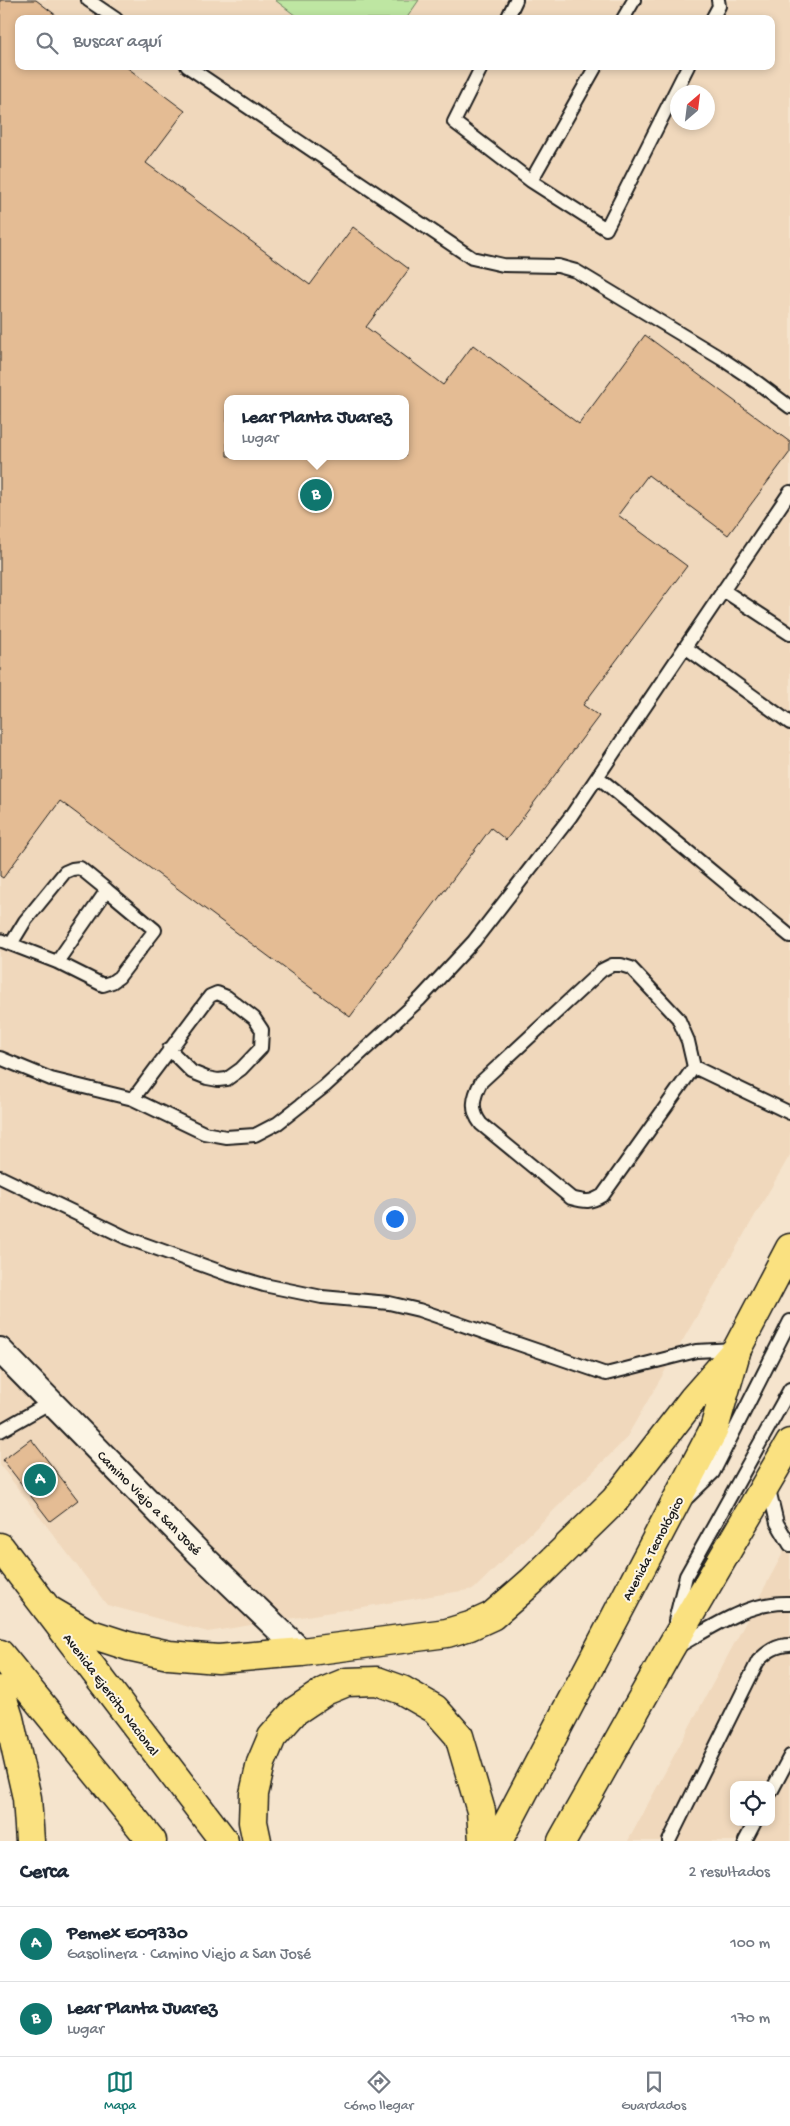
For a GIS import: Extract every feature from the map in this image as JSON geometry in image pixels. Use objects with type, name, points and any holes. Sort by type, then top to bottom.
[{"type":"main road","name":"Avenida Tecnológico","points":[[498,1841],[714,1429],[737,1349],[790,1248]]},
{"type":"main road","points":[[47,1610],[88,1633],[128,1646],[169,1656],[218,1659],[302,1652],[447,1633],[470,1626],[492,1616],[532,1581],[614,1500],[693,1399],[737,1349]]},
{"type":"main road","points":[[562,1841],[668,1652],[768,1484],[790,1443]]},
{"type":"main road","name":"Avenida Ejercito Nacional","points":[[0,1546],[224,1841]]},
{"type":"main road","points":[[0,1654],[152,1841]]},
{"type":"main road","points":[[257,1841],[253,1822],[254,1794],[261,1763],[272,1737],[295,1711],[325,1691],[347,1682],[377,1681],[402,1690],[435,1709],[459,1736],[481,1811],[483,1841]]},
{"type":"main road","points":[[0,1690],[9,1718],[27,1798],[30,1841]]},
{"type":"street","name":"Camino Viejo a San José","points":[[0,1350],[200,1554],[302,1652]]},
{"type":"lane","points":[[88,0],[110,15]]},
{"type":"lane","points":[[509,15],[516,0]]},
{"type":"lane","points":[[625,15],[634,0]]},
{"type":"lane","points":[[714,15],[719,6],[718,0]]},
{"type":"lane","points":[[193,70],[472,258],[503,265],[558,266],[576,271],[722,360],[758,383],[790,407]]},
{"type":"lane","points":[[480,70],[454,122],[531,181],[606,229],[686,70]]},
{"type":"lane","points":[[531,181],[594,70]]},
{"type":"lane","points":[[0,1058],[51,1078],[133,1099],[204,1133],[226,1137],[255,1135],[278,1123],[325,1086],[420,999],[474,941],[571,816],[790,492]]},
{"type":"lane","points":[[723,590],[790,634]]},
{"type":"lane","points":[[685,647],[790,723]]},
{"type":"lane","points":[[598,777],[790,936]]},
{"type":"lane","points":[[80,868],[107,890],[155,930],[119,977],[112,982],[103,984],[57,962],[6,942],[65,872],[80,868]]},
{"type":"lane","points":[[57,962],[107,890]]},
{"type":"lane","points":[[612,965],[631,968],[678,1018],[688,1041],[694,1067],[603,1195],[593,1201],[571,1198],[482,1124],[475,1116],[473,1106],[475,1095],[481,1082],[602,970],[612,965]]},
{"type":"lane","points":[[133,1099],[168,1049],[210,996],[217,994],[227,997],[254,1018],[262,1030],[261,1048],[241,1069],[227,1079],[207,1078],[192,1072],[168,1049]]},
{"type":"lane","points":[[694,1067],[790,1114]]},
{"type":"lane","points":[[0,1177],[126,1238],[227,1274],[264,1285],[322,1297],[389,1303],[419,1310],[606,1374],[696,1351],[737,1349]]},
{"type":"lane","points":[[670,1513],[713,1473],[790,1321]]},
{"type":"lane","points":[[668,1652],[686,1576],[790,1389]]},
{"type":"lane","points":[[0,1431],[52,1402]]},
{"type":"lane","points":[[768,1484],[777,1523],[790,1545]]},
{"type":"lane","points":[[668,1652],[728,1618],[757,1606],[790,1602]]},
{"type":"lane","points":[[669,1841],[758,1662],[769,1650],[790,1645]]},
{"type":"lane","points":[[775,1784],[790,1756]]},
{"type":"lane","points":[[745,1841],[753,1826]]},
{"type":"shaded area","points":[[0,0],[790,0],[790,1155],[625,1440],[474,1589],[208,1632],[107,1605],[0,1465]]},
{"type":"shaded area","points":[[790,1540],[790,1841],[628,1841]]},
{"type":"green space","points":[[275,0],[419,0],[409,15],[295,15]]},
{"type":"building","points":[[0,0],[36,0],[56,15],[15,15],[15,70],[130,70],[185,111],[146,163],[310,285],[353,227],[409,269],[366,327],[443,385],[473,345],[579,424],[645,335],[790,442],[790,452],[728,535],[648,475],[618,515],[687,566],[583,705],[599,716],[506,840],[491,828],[350,1017],[60,801],[3,878],[0,876]]},
{"type":"building","points":[[31,1439],[78,1500],[50,1521],[3,1460]]},
{"type":"place","name":"Lear Planta Juarez","points":[[316,495]]},
{"type":"place","name":"Pemex E09330","points":[[40,1480]]}]
